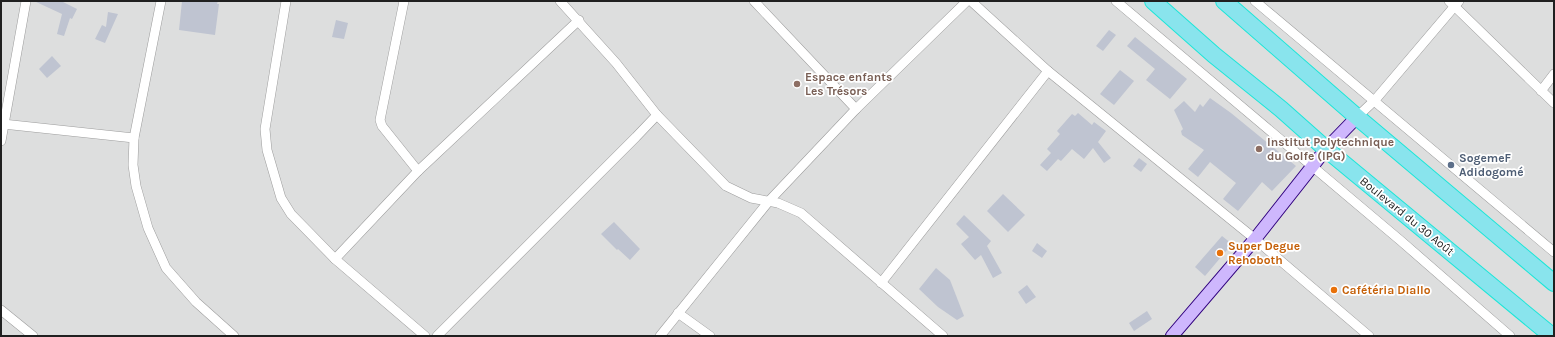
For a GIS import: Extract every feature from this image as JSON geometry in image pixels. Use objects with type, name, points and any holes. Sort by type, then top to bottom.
[{"type":"highway","name":"Boulevard du 30 Août","points":[[1153,1],[1214,55],[1282,109],[1326,149],[1552,336]]},
{"type":"highway","points":[[1224,1],[1357,117],[1554,283]]},
{"type":"street","points":[[1,141],[2,123],[26,1]]},
{"type":"street","points":[[161,1],[134,138],[133,165],[136,186],[148,228],[166,268],[196,302],[234,336]]},
{"type":"street","points":[[286,1],[265,129],[267,150],[282,198],[291,214],[335,259],[425,336]]},
{"type":"street","points":[[404,1],[380,120],[382,126],[418,170]]},
{"type":"street","points":[[560,1],[616,63],[657,115],[726,186],[751,198],[769,201],[789,207],[801,213],[943,336]]},
{"type":"street","points":[[754,1],[856,109]]},
{"type":"street","points":[[660,336],[769,201],[856,109],[967,1]]},
{"type":"street","points":[[970,1],[1048,71],[1254,239],[1358,332],[1369,336]]},
{"type":"street","points":[[1116,1],[1312,166],[1510,336]]},
{"type":"street","points":[[1255,1],[1375,100],[1554,252]]},
{"type":"street","points":[[1172,336],[1254,239],[1326,149],[1375,100],[1454,3],[1554,103]]},
{"type":"street","points":[[335,259],[418,170],[578,20]]},
{"type":"street","points":[[881,283],[1048,71]]},
{"type":"street","points":[[1541,91],[1554,74]]},
{"type":"street","points":[[437,336],[657,115]]},
{"type":"street","points":[[2,123],[134,138]]},
{"type":"street","points":[[1,310],[33,336]]},
{"type":"street","points":[[678,313],[710,336]]},
{"type":"shaded area","points":[[1,1],[1554,1],[1554,336],[1,336]]},
{"type":"building","points":[[34,1],[61,1],[77,9],[72,19],[70,18],[64,36],[57,34],[62,14]]},
{"type":"building","points":[[182,1],[218,1],[217,4],[219,4],[215,35],[179,30]]},
{"type":"building","points":[[108,12],[118,14],[105,43],[95,39],[102,25],[106,27]]},
{"type":"building","points":[[336,20],[348,23],[344,39],[332,37]]},
{"type":"building","points":[[1109,30],[1116,35],[1103,51],[1096,46]]},
{"type":"building","points":[[1135,37],[1187,79],[1170,99],[1146,80],[1155,69],[1127,46]]},
{"type":"building","points":[[52,56],[61,66],[47,78],[39,69]]},
{"type":"building","points":[[1120,70],[1134,81],[1114,105],[1100,94]]},
{"type":"building","points":[[1210,98],[1231,113],[1296,166],[1272,191],[1262,182],[1238,211],[1223,199],[1236,183],[1210,162],[1198,177],[1188,169],[1204,150],[1182,135],[1181,131],[1183,129],[1174,110],[1184,101],[1195,112],[1200,104],[1203,107]]},
{"type":"building","points":[[1078,113],[1092,125],[1094,122],[1106,131],[1098,142],[1111,158],[1104,163],[1093,148],[1084,159],[1072,149],[1061,161],[1058,159],[1047,171],[1040,165],[1051,153],[1047,149],[1060,134],[1057,131],[1072,114],[1075,116]]},
{"type":"building","points":[[1139,158],[1147,164],[1141,172],[1133,166]]},
{"type":"building","points":[[1003,194],[1025,215],[1008,232],[987,211]]},
{"type":"building","points":[[964,215],[991,241],[987,246],[1002,273],[993,278],[981,255],[975,260],[961,244],[969,237],[956,224]]},
{"type":"building","points":[[614,222],[640,249],[630,260],[618,249],[617,250],[601,234]]},
{"type":"building","points":[[1222,236],[1232,244],[1205,276],[1195,267]]},
{"type":"building","points":[[1037,243],[1047,251],[1042,258],[1032,251]]},
{"type":"building","points":[[936,268],[950,280],[964,316],[957,320],[938,307],[919,289]]},
{"type":"building","points":[[1027,285],[1036,297],[1026,304],[1018,292]]},
{"type":"building","points":[[1147,311],[1152,319],[1134,331],[1129,323]]},
{"type":"place","name":"Espace enfants Les Trésors","points":[[797,84]]},
{"type":"place","name":"Institut Polytechnique du Golfe (IPG)","points":[[1259,149]]},
{"type":"place","name":"SogemeF Adidogomé","points":[[1451,165]]},
{"type":"place","name":"Super Degue Rehoboth","points":[[1220,253]]},
{"type":"place","name":"Cafétéria Diallo","points":[[1334,290]]}]
